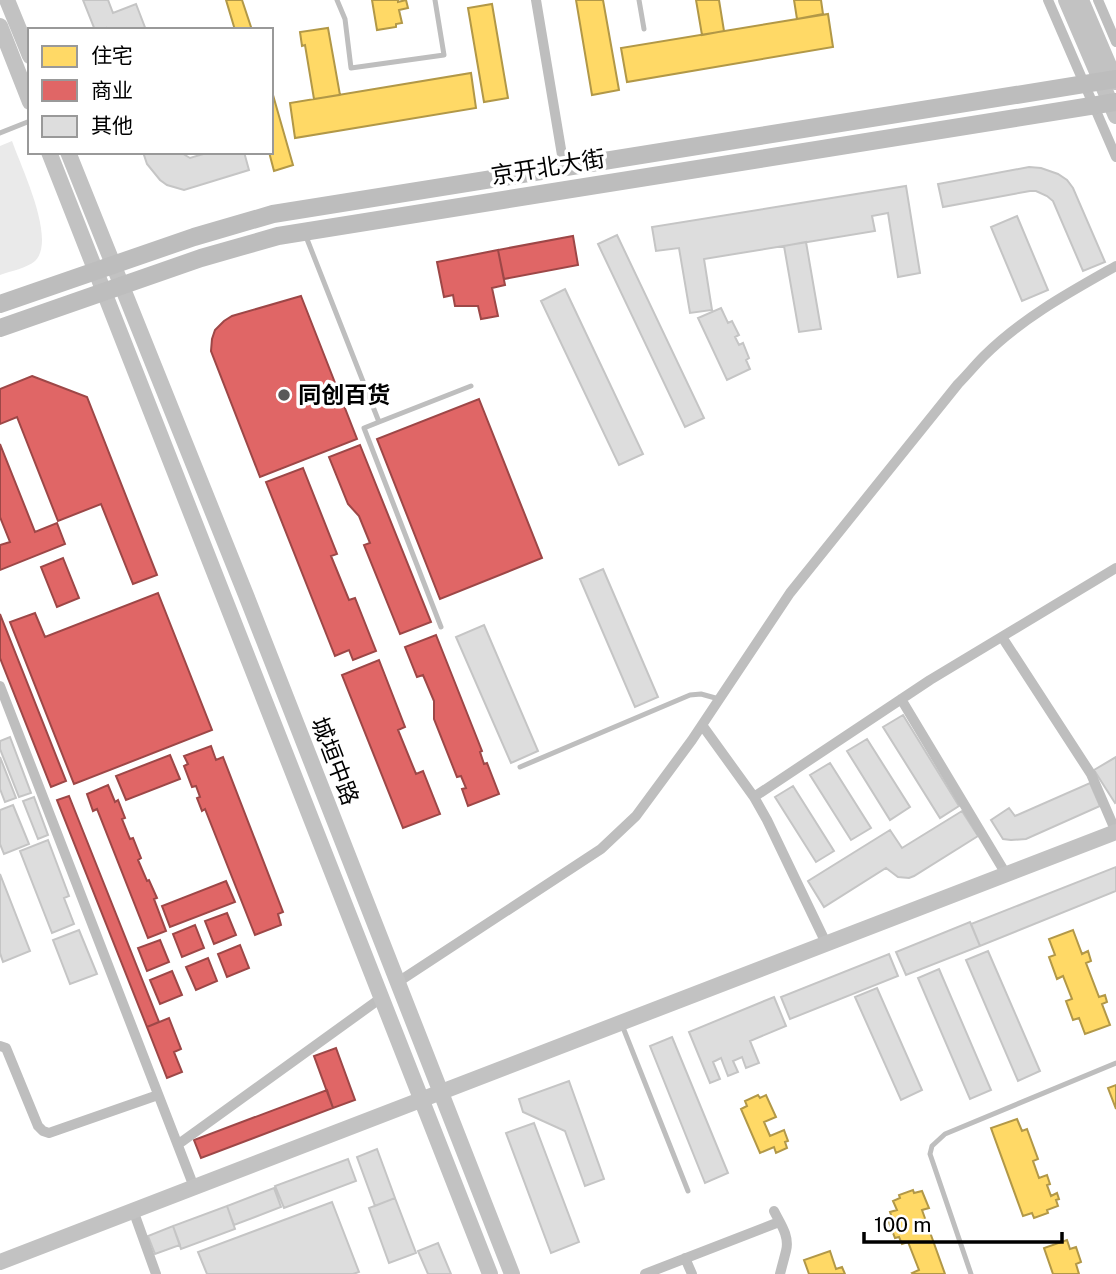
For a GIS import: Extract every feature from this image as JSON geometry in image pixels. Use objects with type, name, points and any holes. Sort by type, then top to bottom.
[{"type":"main road","points":[[7,0],[28,51]]},
{"type":"main road","points":[[1066,0],[1106,81]]},
{"type":"main road","points":[[1081,0],[1106,81],[1109,106]]},
{"type":"main road","points":[[0,26],[28,97]]},
{"type":"main road","name":"京开北大街","points":[[0,304],[194,237],[273,214],[1106,81]]},
{"type":"main road","name":"京开北大街","points":[[0,328],[236,247],[278,236],[1109,106]]},
{"type":"main road","name":"城垣中路","points":[[50,154],[491,1274]]},
{"type":"main road","name":"城垣中路","points":[[69,154],[246,595],[512,1274]]},
{"type":"main road","points":[[0,1262],[1116,832]]},
{"type":"street","points":[[536,0],[564,167]]},
{"type":"street","points":[[1048,0],[1106,81]]},
{"type":"street","points":[[1098,0],[1116,42]]},
{"type":"street","points":[[1109,106],[1116,157]]},
{"type":"street","points":[[398,982],[601,849],[636,816],[702,725],[790,593],[958,384],[985,355],[1033,316],[1067,293],[1116,266]]},
{"type":"street","points":[[754,797],[901,699],[1116,568]]},
{"type":"street","points":[[1002,637],[1091,774],[1116,832]]},
{"type":"street","points":[[0,686],[194,1187]]},
{"type":"street","points":[[901,699],[1006,874]]},
{"type":"street","points":[[702,725],[754,797],[826,943]]},
{"type":"street","points":[[180,1143],[382,998]]},
{"type":"street","points":[[0,1045],[6,1048],[38,1126],[49,1133],[158,1095]]},
{"type":"street","points":[[133,1210],[156,1274]]},
{"type":"street","points":[[645,1274],[777,1216],[786,1235],[787,1249],[780,1274]]},
{"type":"street","points":[[685,1258],[692,1274]]},
{"type":"lane","points":[[337,0],[345,19],[351,68],[444,55],[435,0]]},
{"type":"lane","points":[[639,0],[643,29]]},
{"type":"lane","points":[[0,133],[28,122]]},
{"type":"lane","points":[[304,231],[379,422]]},
{"type":"lane","points":[[441,626],[364,428],[471,386]]},
{"type":"lane","points":[[520,767],[690,695],[701,694],[719,699]]},
{"type":"lane","points":[[621,1023],[688,1191]]},
{"type":"lane","points":[[971,1274],[930,1154],[932,1146],[945,1134],[1116,1063]]},
{"type":"shaded area","points":[[12,141],[40,221],[41,251],[35,261],[0,275],[0,146]]},
{"type":"building: 住宅","points":[[226,0],[242,0],[251,28],[234,28]]},
{"type":"building: 住宅","points":[[372,0],[406,0],[408,8],[399,10],[402,23],[396,24],[396,27],[377,30]]},
{"type":"building: 住宅","points":[[576,0],[603,0],[619,90],[592,95]]},
{"type":"building: 住宅","points":[[696,0],[719,0],[724,31],[702,35]]},
{"type":"building: 住宅","points":[[794,0],[821,0],[823,14],[797,19]]},
{"type":"building: 住宅","points":[[492,4],[508,98],[484,102],[468,8]]},
{"type":"building: 住宅","points":[[828,14],[833,47],[627,82],[621,48]]},
{"type":"building: 住宅","points":[[328,28],[340,95],[314,99],[305,45],[302,46],[300,32]]},
{"type":"building: 住宅","points":[[471,73],[476,108],[295,138],[290,103]]},
{"type":"building: 住宅","points":[[273,95],[293,165],[274,171],[270,154],[273,154]]},
{"type":"building: 住宅","points":[[1073,930],[1082,954],[1088,951],[1091,961],[1086,963],[1099,997],[1105,995],[1107,1002],[1102,1004],[1110,1025],[1085,1034],[1079,1018],[1073,1020],[1066,1001],[1072,999],[1063,976],[1057,979],[1049,957],[1055,955],[1049,939]]},
{"type":"building: 住宅","points":[[1116,1085],[1116,1109],[1108,1088]]},
{"type":"building: 住宅","points":[[758,1095],[760,1098],[766,1095],[776,1117],[764,1122],[770,1136],[784,1130],[788,1141],[785,1142],[787,1148],[776,1153],[774,1147],[760,1153],[741,1109],[747,1106],[745,1101]]},
{"type":"building: 住宅","points":[[1017,1119],[1022,1131],[1027,1129],[1038,1159],[1033,1161],[1039,1178],[1047,1175],[1051,1196],[1057,1193],[1059,1199],[1056,1200],[1058,1206],[1034,1218],[1032,1213],[1023,1216],[991,1128]]},
{"type":"building: 住宅","points":[[913,1190],[914,1193],[922,1191],[929,1208],[922,1210],[945,1274],[913,1274],[919,1270],[908,1242],[902,1244],[899,1237],[895,1238],[888,1220],[892,1218],[890,1212],[897,1210],[893,1201],[900,1198],[899,1195]]},
{"type":"building: 住宅","points":[[1067,1240],[1070,1249],[1076,1247],[1081,1262],[1076,1264],[1079,1274],[1053,1274],[1044,1248]]},
{"type":"building: 住宅","points":[[830,1251],[836,1269],[842,1267],[845,1274],[809,1274],[804,1260]]},
{"type":"building: 商业","points":[[573,236],[578,265],[504,279],[498,250]]},
{"type":"building: 商业","points":[[498,250],[505,285],[492,288],[498,316],[481,319],[478,306],[455,306],[453,295],[444,297],[437,262]]},
{"type":"building: 商业","name":"同创百货","points":[[301,296],[357,439],[260,477],[211,351],[212,339],[215,330],[232,316]]},
{"type":"building: 商业","points":[[32,376],[87,397],[157,575],[133,584],[101,504],[58,521],[17,417],[0,424],[0,389]]},
{"type":"building: 商业","points":[[479,399],[542,558],[440,599],[377,439]]},
{"type":"building: 商业","points":[[0,444],[35,532],[57,523],[65,544],[0,570],[0,545],[10,542],[0,517]]},
{"type":"building: 商业","points":[[360,445],[431,622],[400,634],[364,545],[370,543],[359,516],[348,504],[329,457]]},
{"type":"building: 商业","points":[[303,468],[337,554],[331,556],[349,600],[355,598],[376,651],[353,660],[349,650],[335,656],[266,482]]},
{"type":"building: 商业","points":[[63,558],[79,598],[57,607],[41,567]]},
{"type":"building: 商业","points":[[158,593],[212,730],[74,784],[10,622],[35,613],[45,637]]},
{"type":"building: 商业","points":[[0,614],[66,781],[51,787],[0,658]]},
{"type":"building: 商业","points":[[436,635],[482,751],[480,752],[484,764],[487,763],[499,794],[468,806],[462,789],[466,788],[461,776],[457,777],[434,719],[434,701],[423,675],[417,677],[405,647]]},
{"type":"building: 商业","points":[[379,660],[405,727],[398,730],[416,774],[423,771],[440,814],[403,828],[342,675]]},
{"type":"building: 商业","points":[[211,746],[216,760],[223,757],[283,912],[278,914],[281,925],[255,935],[205,809],[202,811],[196,786],[192,787],[184,766],[188,764],[184,756]]},
{"type":"building: 商业","points":[[170,755],[180,779],[126,800],[116,776]]},
{"type":"building: 商业","points":[[108,785],[115,802],[118,800],[125,818],[122,819],[141,858],[138,860],[157,898],[154,899],[166,931],[148,938],[97,809],[93,811],[87,794]]},
{"type":"building: 商业","points":[[69,796],[159,1022],[147,1027],[57,800]]},
{"type":"building: 商业","points":[[226,881],[235,902],[170,927],[162,906]]},
{"type":"building: 商业","points":[[227,913],[236,935],[214,944],[205,921]]},
{"type":"building: 商业","points":[[195,925],[204,948],[182,957],[173,934]]},
{"type":"building: 商业","points":[[160,940],[169,962],[147,971],[138,948]]},
{"type":"building: 商业","points":[[240,945],[249,968],[227,977],[218,954]]},
{"type":"building: 商业","points":[[208,958],[217,981],[196,990],[186,967]]},
{"type":"building: 商业","points":[[172,971],[182,995],[160,1004],[150,980]]},
{"type":"building: 商业","points":[[169,1018],[181,1049],[174,1052],[182,1072],[167,1078],[147,1027]]},
{"type":"building: 商业","points":[[336,1048],[355,1100],[333,1108],[314,1056]]},
{"type":"building: 商业","points":[[327,1090],[333,1108],[201,1158],[194,1140]]},
{"type":"building: 其他","points":[[83,0],[108,0],[113,13],[136,4],[145,28],[106,28],[94,28]]},
{"type":"building: 其他","points":[[144,154],[183,154],[190,158],[203,154],[245,154],[249,170],[184,190],[167,185],[147,164]]},
{"type":"building: 其他","points":[[1029,167],[1041,168],[1067,180],[1105,262],[1083,271],[1053,201],[1036,191],[943,207],[938,184]]},
{"type":"building: 其他","points":[[906,186],[920,273],[898,277],[888,213],[872,216],[875,231],[704,259],[712,310],[690,313],[679,248],[656,251],[652,227]]},
{"type":"building: 其他","points":[[1017,216],[1048,290],[1022,301],[991,227]]},
{"type":"building: 其他","points":[[617,235],[704,418],[685,427],[598,244]]},
{"type":"building: 其他","points":[[806,242],[821,329],[799,332],[784,246]]},
{"type":"building: 其他","points":[[565,289],[643,454],[619,465],[541,301]]},
{"type":"building: 其他","points":[[721,308],[728,323],[732,321],[739,335],[735,337],[739,345],[743,343],[750,369],[727,380],[698,318]]},
{"type":"building: 其他","points":[[603,569],[658,697],[635,707],[580,579]]},
{"type":"building: 其他","points":[[484,625],[538,751],[511,763],[456,637]]},
{"type":"building: 其他","points":[[903,715],[959,806],[940,818],[883,727]]},
{"type":"building: 其他","points":[[10,737],[31,793],[19,797],[0,749],[0,741]]},
{"type":"building: 其他","points":[[867,739],[910,807],[890,820],[847,751]]},
{"type":"building: 其他","points":[[0,757],[16,798],[5,802],[0,789]]},
{"type":"building: 其他","points":[[1116,757],[1116,802],[1115,803],[1094,770]]},
{"type":"building: 其他","points":[[830,763],[871,828],[851,840],[810,775]]},
{"type":"building: 其他","points":[[1090,783],[1100,806],[1026,839],[1003,839],[991,820],[1009,808],[1015,816]]},
{"type":"building: 其他","points":[[793,786],[834,851],[816,862],[775,797]]},
{"type":"building: 其他","points":[[34,797],[48,835],[38,839],[23,801]]},
{"type":"building: 其他","points":[[13,805],[29,844],[4,854],[0,844],[0,810]]},
{"type":"building: 其他","points":[[962,811],[978,836],[914,876],[898,877],[886,868],[824,907],[808,881],[890,830],[902,848]]},
{"type":"building: 其他","points":[[48,840],[69,896],[64,898],[74,924],[52,933],[20,851]]},
{"type":"building: 其他","points":[[1116,867],[1116,891],[980,946],[971,924]]},
{"type":"building: 其他","points":[[0,874],[30,951],[3,962],[0,953]]},
{"type":"building: 其他","points":[[970,922],[980,946],[906,975],[896,952]]},
{"type":"building: 其他","points":[[79,930],[97,974],[70,984],[53,940]]},
{"type":"building: 其他","points":[[988,951],[1040,1071],[1018,1081],[966,960]]},
{"type":"building: 其他","points":[[889,954],[898,976],[790,1019],[781,997]]},
{"type":"building: 其他","points":[[939,969],[991,1090],[970,1099],[918,978]]},
{"type":"building: 其他","points":[[877,988],[922,1090],[901,1100],[855,997]]},
{"type":"building: 其他","points":[[774,997],[786,1026],[750,1041],[759,1063],[746,1068],[742,1057],[733,1061],[738,1072],[728,1076],[721,1058],[713,1062],[720,1079],[710,1083],[689,1032]]},
{"type":"building: 其他","points":[[672,1037],[728,1173],[705,1183],[650,1046]]},
{"type":"building: 其他","points":[[569,1081],[604,1179],[585,1186],[565,1131],[523,1112],[519,1099]]},
{"type":"building: 其他","points":[[534,1123],[579,1242],[551,1253],[506,1133]]},
{"type":"building: 其他","points":[[377,1149],[395,1198],[375,1206],[357,1157]]},
{"type":"building: 其他","points":[[348,1159],[356,1181],[284,1208],[275,1186]]},
{"type":"building: 其他","points":[[274,1188],[281,1207],[234,1225],[227,1206]]},
{"type":"building: 其他","points":[[395,1198],[416,1253],[389,1263],[369,1208]]},
{"type":"building: 其他","points":[[332,1202],[359,1272],[207,1274],[198,1252]]},
{"type":"building: 其他","points":[[227,1206],[235,1229],[181,1249],[173,1226]]},
{"type":"building: 其他","points":[[173,1226],[180,1245],[155,1254],[148,1236]]},
{"type":"building: 其他","points":[[438,1243],[451,1274],[428,1274],[418,1251]]},
{"type":"place","name":"同创百货","points":[[284,395]]}]
